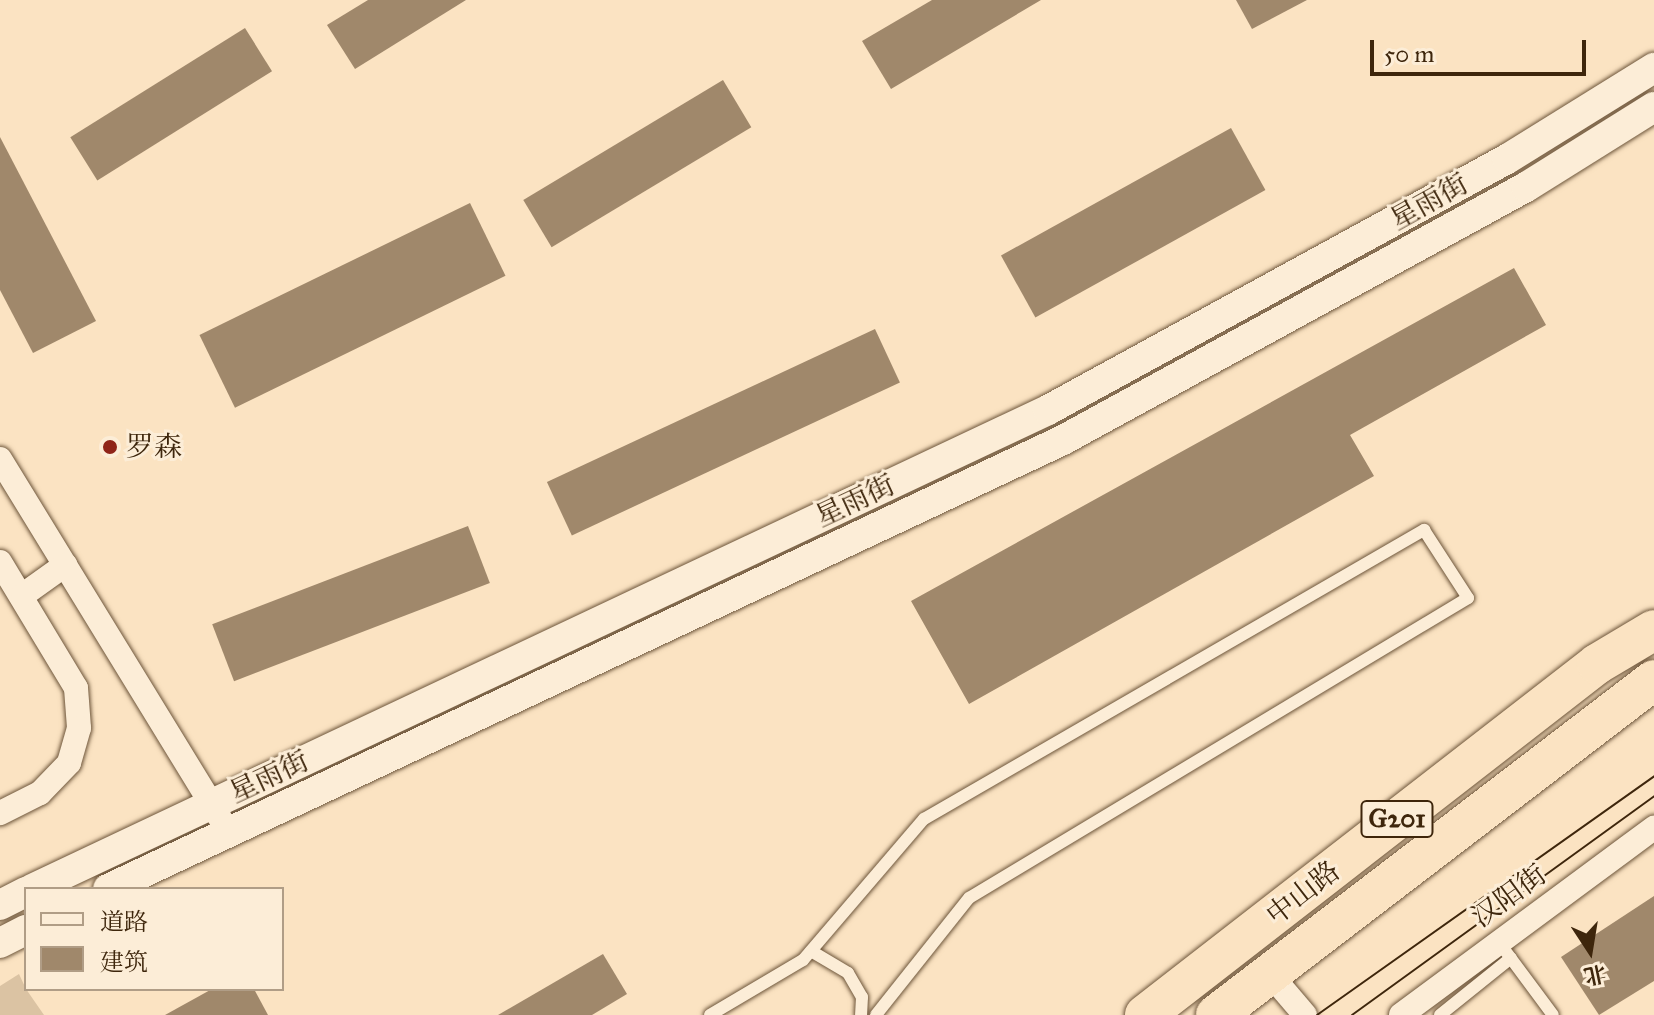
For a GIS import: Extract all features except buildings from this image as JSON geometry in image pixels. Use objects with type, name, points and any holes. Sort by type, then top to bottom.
[{"type":"highway","name":"中山路","points":[[1145,1015],[1597,664],[1654,630]]},
{"type":"highway","name":"中山路","points":[[1216,1015],[1654,680]]},
{"type":"street","name":"星雨街","points":[[36,887],[1048,410],[1507,159],[1654,68]]},
{"type":"street","name":"星雨街","points":[[112,887],[1063,440],[1526,187],[1654,107]]},
{"type":"street","points":[[0,459],[229,833]]},
{"type":"street","points":[[0,562],[76,688],[79,728],[69,763],[40,793],[0,813]]},
{"type":"street","points":[[26,601],[69,572]]},
{"type":"street","name":"汉阳街","points":[[1401,1015],[1504,950],[1654,828]]},
{"type":"street","points":[[0,905],[24,893]]},
{"type":"street","points":[[0,943],[24,931]]},
{"type":"street","points":[[1270,974],[1305,1015]]},
{"type":"lane","points":[[710,1015],[811,951],[924,819],[1424,530],[1468,598],[969,898],[876,1015]]},
{"type":"lane","points":[[1440,1015],[1504,950],[1553,1015]]},
{"type":"lane","points":[[811,951],[848,973],[862,997],[861,1015]]},
{"type":"shaded area","points":[[19,974],[24,991],[27,991],[44,1015],[0,1015],[0,986]]},
{"type":"tram line","points":[[1317,1015],[1654,776]]},
{"type":"tram line","points":[[1352,1015],[1654,796]]},
{"type":"place","name":"罗森","points":[[110,447]]}]
